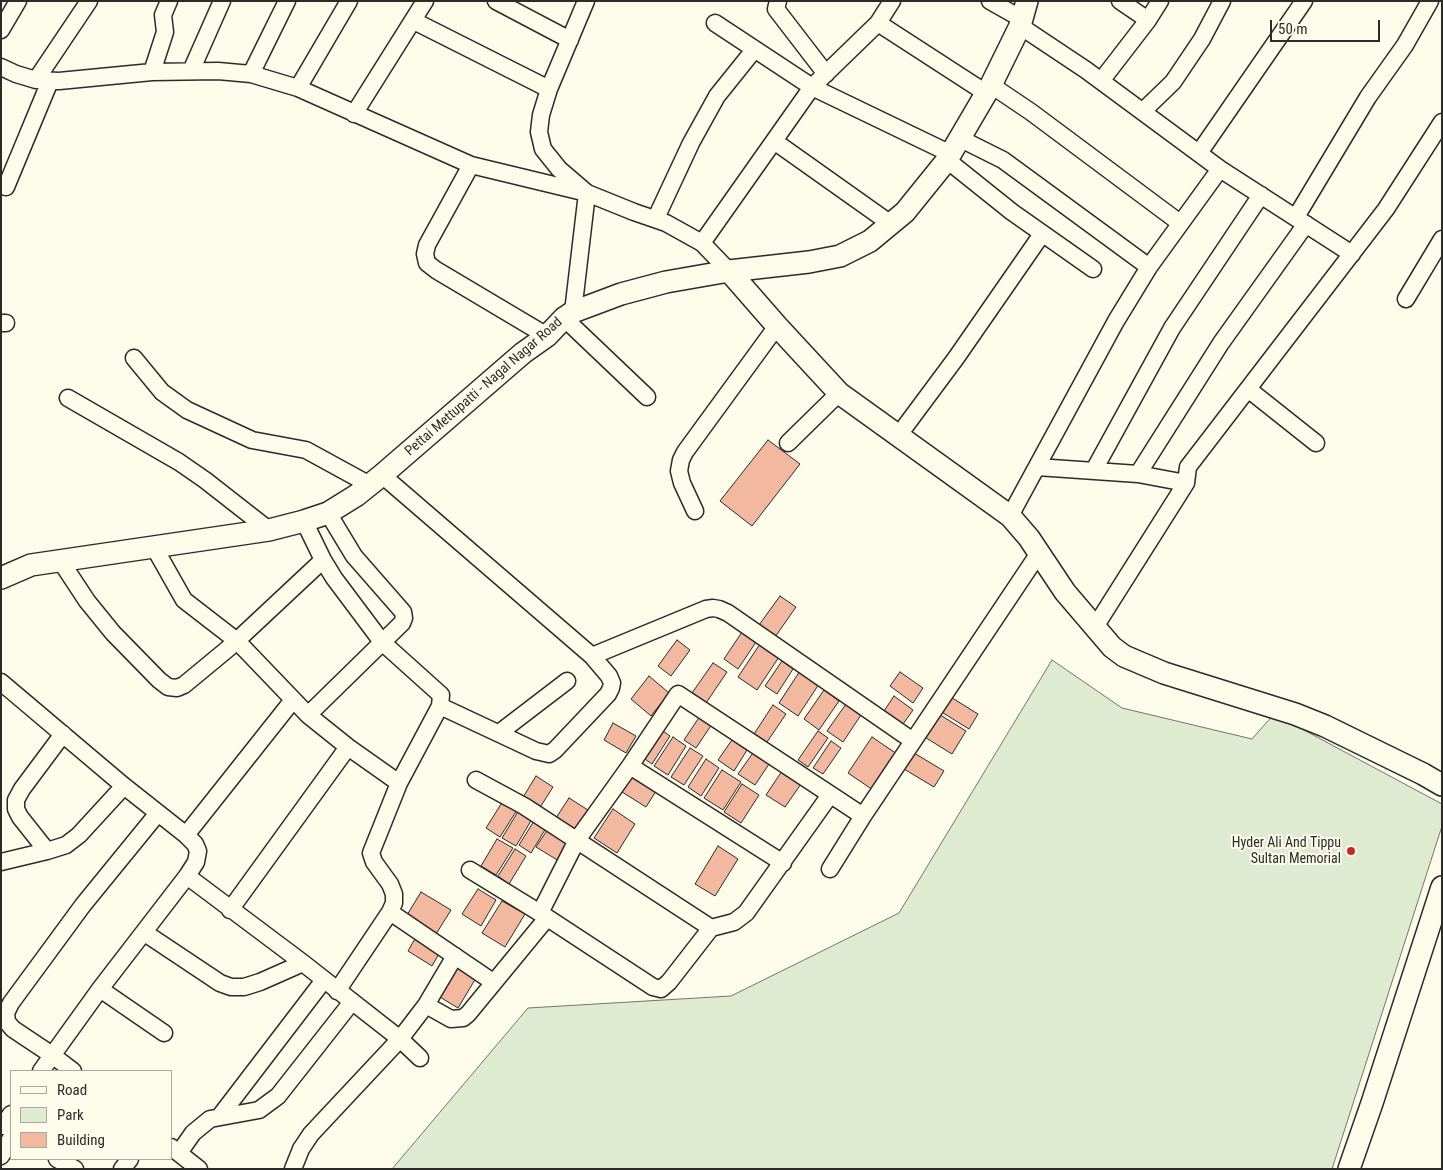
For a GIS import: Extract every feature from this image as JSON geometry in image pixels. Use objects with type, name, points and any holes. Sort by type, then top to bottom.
[{"type":"main road","name":"Pettai Mettupatti - Nagal Nagar Road","points":[[1,578],[31,565],[269,530],[328,513],[376,480],[569,315],[621,294],[657,284],[840,256],[870,241],[905,212],[952,151],[988,89],[1023,15]]},
{"type":"main road","points":[[729,272],[776,326],[839,393],[1010,516],[1030,538],[1065,592],[1112,648],[1124,656],[1164,673],[1295,714],[1325,726],[1442,785]]},
{"type":"main road","points":[[1349,1169],[1442,888]]},
{"type":"street","points":[[1,30],[18,1]]},
{"type":"street","points":[[6,187],[43,80],[89,1]]},
{"type":"street","points":[[152,72],[165,32],[163,15],[169,1]]},
{"type":"street","points":[[191,71],[222,1]]},
{"type":"street","points":[[251,74],[286,1]]},
{"type":"street","points":[[298,88],[349,1]]},
{"type":"street","points":[[354,114],[414,22],[425,1]]},
{"type":"street","points":[[496,1],[570,40]]},
{"type":"street","points":[[586,1],[549,89],[541,115],[539,132],[543,149],[559,169],[587,193]]},
{"type":"street","points":[[778,1],[776,9],[826,74]]},
{"type":"street","points":[[702,243],[812,87],[878,23],[892,1]]},
{"type":"street","points":[[990,1],[1023,15],[1101,81],[1220,169],[1352,254]]},
{"type":"street","points":[[1120,1],[1148,20]]},
{"type":"street","points":[[1101,81],[1148,20],[1160,1]]},
{"type":"street","points":[[1143,111],[1173,82],[1202,38],[1222,1]]},
{"type":"street","points":[[1199,152],[1304,1]]},
{"type":"street","points":[[1138,474],[1301,220],[1368,96],[1405,45],[1430,1]]},
{"type":"street","points":[[414,22],[549,89]]},
{"type":"street","points":[[715,23],[812,87],[952,151],[1003,160],[1149,267]]},
{"type":"street","points":[[878,23],[988,89],[1031,112],[1180,223]]},
{"type":"street","points":[[656,218],[691,143],[717,96],[754,50]]},
{"type":"street","points":[[1,67],[16,74],[43,80],[152,72],[218,71],[251,74],[298,88],[471,165],[587,193],[634,212],[656,218],[702,243],[729,272]]},
{"type":"street","points":[[1095,627],[1186,482],[1188,467],[1386,209],[1439,132]]},
{"type":"street","points":[[774,141],[892,224]]},
{"type":"street","points":[[952,151],[1042,234],[1093,268]]},
{"type":"street","points":[[471,165],[427,245],[425,254],[427,262],[436,270],[546,336]]},
{"type":"street","points":[[1010,516],[1116,321],[1149,267],[1220,169]]},
{"type":"street","points":[[587,193],[569,315],[647,398]]},
{"type":"street","points":[[1094,470],[1172,328],[1261,195]]},
{"type":"street","points":[[898,436],[956,358],[1042,234]]},
{"type":"street","points":[[1406,298],[1442,239]]},
{"type":"street","points":[[696,511],[682,483],[679,471],[681,460],[776,326]]},
{"type":"street","points":[[134,358],[162,392],[187,410],[252,440],[306,450],[376,480],[592,656],[609,676],[612,683],[608,694],[550,754],[542,753],[440,706]]},
{"type":"street","points":[[1248,389],[1316,443]]},
{"type":"street","points":[[788,443],[839,393]]},
{"type":"street","points":[[68,398],[179,462],[269,530]]},
{"type":"street","points":[[1037,466],[1138,474],[1186,482]]},
{"type":"street","points":[[308,715],[402,623],[404,618],[403,612],[362,567],[328,513]]},
{"type":"street","points":[[304,521],[334,578],[382,642],[441,694],[440,706],[399,782],[371,853],[374,862],[390,884],[394,894],[394,903],[390,912],[337,991]]},
{"type":"street","points":[[154,547],[184,600],[237,641],[308,715],[348,747],[399,782]]},
{"type":"street","points":[[830,869],[863,816],[1039,554]]},
{"type":"street","points":[[60,560],[87,601],[114,633],[168,688],[178,688],[237,641],[323,560]]},
{"type":"street","points":[[592,656],[706,609],[719,609],[736,618],[913,741]]},
{"type":"street","points":[[499,733],[567,681]]},
{"type":"street","points":[[1,682],[124,786],[186,834],[195,844],[198,851],[196,862],[187,876],[42,1070]]},
{"type":"street","points":[[426,1005],[451,1019],[463,1018],[468,1014],[544,916],[577,840],[678,694],[863,816]]},
{"type":"street","points":[[186,834],[293,700]]},
{"type":"street","points":[[47,851],[20,817],[16,809],[16,800],[63,734]]},
{"type":"street","points":[[230,910],[348,747]]},
{"type":"street","points":[[630,766],[783,863]]},
{"type":"street","points":[[476,780],[524,806],[710,928]]},
{"type":"street","points":[[1,862],[47,851],[66,844],[79,835],[124,786]]},
{"type":"street","points":[[470,870],[658,988],[665,987],[710,928],[734,922],[746,912],[830,795]]},
{"type":"street","points":[[72,1070],[13,1029],[7,1022],[6,1013],[11,1003],[83,904],[158,813]]},
{"type":"street","points":[[187,876],[303,963],[351,1003],[400,1039],[420,1058]]},
{"type":"street","points":[[390,912],[493,982]]},
{"type":"street","points":[[145,933],[220,983],[231,987],[260,982],[303,963]]},
{"type":"street","points":[[293,1169],[301,1149],[311,1134],[400,1039],[426,1005],[455,956]]},
{"type":"street","points":[[220,1116],[324,980]]},
{"type":"street","points":[[100,990],[164,1033]]},
{"type":"street","points":[[199,1169],[175,1150],[210,1119],[259,1110],[278,1096],[351,1003]]},
{"type":"street","points":[[1,1156],[8,1127]]},
{"type":"street","points":[[59,1160],[75,1169]]},
{"type":"green space","points":[[1052,660],[1122,708],[1252,739],[1274,714],[1442,804],[1442,826],[1332,1169],[392,1169],[528,1008],[731,996],[899,913]]},
{"type":"building","points":[[768,440],[800,464],[752,526],[720,501]]},
{"type":"building","points":[[780,596],[796,607],[775,637],[759,625]]},
{"type":"building","points":[[742,632],[756,642],[738,669],[724,659]]},
{"type":"building","points":[[677,640],[690,650],[671,676],[658,666]]},
{"type":"building","points":[[760,644],[779,657],[757,690],[738,677]]},
{"type":"building","points":[[782,661],[793,669],[777,694],[765,686]]},
{"type":"building","points":[[713,663],[727,672],[706,703],[692,693]]},
{"type":"building","points":[[800,671],[819,684],[798,716],[779,703]]},
{"type":"building","points":[[900,672],[923,688],[913,703],[890,686]]},
{"type":"building","points":[[649,676],[669,693],[651,716],[631,699]]},
{"type":"building","points":[[824,690],[839,701],[819,730],[804,719]]},
{"type":"building","points":[[894,696],[913,710],[901,727],[882,714]]},
{"type":"building","points":[[949,696],[978,714],[969,729],[940,711]]},
{"type":"building","points":[[846,704],[861,715],[843,742],[827,731]]},
{"type":"building","points":[[773,705],[786,714],[767,742],[754,734]]},
{"type":"building","points":[[937,713],[966,731],[952,754],[923,736]]},
{"type":"building","points":[[700,716],[712,724],[696,748],[684,740]]},
{"type":"building","points":[[613,723],[636,736],[626,753],[604,740]]},
{"type":"building","points":[[660,729],[670,736],[652,764],[642,757]]},
{"type":"building","points":[[818,731],[828,738],[808,767],[798,760]]},
{"type":"building","points":[[673,737],[686,746],[668,775],[654,766]]},
{"type":"building","points":[[872,737],[900,756],[876,792],[848,773]]},
{"type":"building","points":[[732,740],[747,750],[734,771],[718,760]]},
{"type":"building","points":[[831,741],[841,748],[823,774],[813,768]]},
{"type":"building","points":[[690,748],[703,756],[684,785],[671,777]]},
{"type":"building","points":[[753,753],[769,764],[755,785],[738,774]]},
{"type":"building","points":[[914,753],[944,771],[934,787],[904,769]]},
{"type":"building","points":[[706,759],[719,768],[701,796],[688,787]]},
{"type":"building","points":[[722,770],[741,782],[723,810],[704,798]]},
{"type":"building","points":[[782,771],[801,784],[785,807],[766,795]]},
{"type":"building","points":[[635,772],[658,788],[646,807],[622,792]]},
{"type":"building","points":[[536,776],[553,787],[539,809],[522,799]]},
{"type":"building","points":[[742,784],[759,795],[741,823],[724,812]]},
{"type":"building","points":[[569,798],[588,810],[575,830],[556,818]]},
{"type":"building","points":[[503,801],[517,810],[500,837],[486,828]]},
{"type":"building","points":[[613,809],[635,824],[617,853],[594,838]]},
{"type":"building","points":[[519,810],[532,819],[516,846],[502,838]]},
{"type":"building","points":[[534,821],[546,828],[531,853],[519,845]]},
{"type":"building","points":[[548,829],[570,842],[559,861],[536,847]]},
{"type":"building","points":[[497,839],[513,848],[496,875],[481,866]]},
{"type":"building","points":[[718,846],[738,859],[715,896],[695,884]]},
{"type":"building","points":[[515,849],[526,856],[509,884],[498,876]]},
{"type":"building","points":[[478,889],[496,900],[481,926],[462,914]]},
{"type":"building","points":[[421,892],[451,910],[436,934],[407,915]]},
{"type":"building","points":[[502,901],[525,914],[505,947],[482,933]]},
{"type":"building","points":[[416,937],[440,952],[432,966],[408,951]]},
{"type":"building","points":[[454,964],[476,978],[458,1008],[435,994]]},
{"type":"place","name":"Hyder Ali And Tippu Sultan Memorial","points":[[1351,851]]}]
